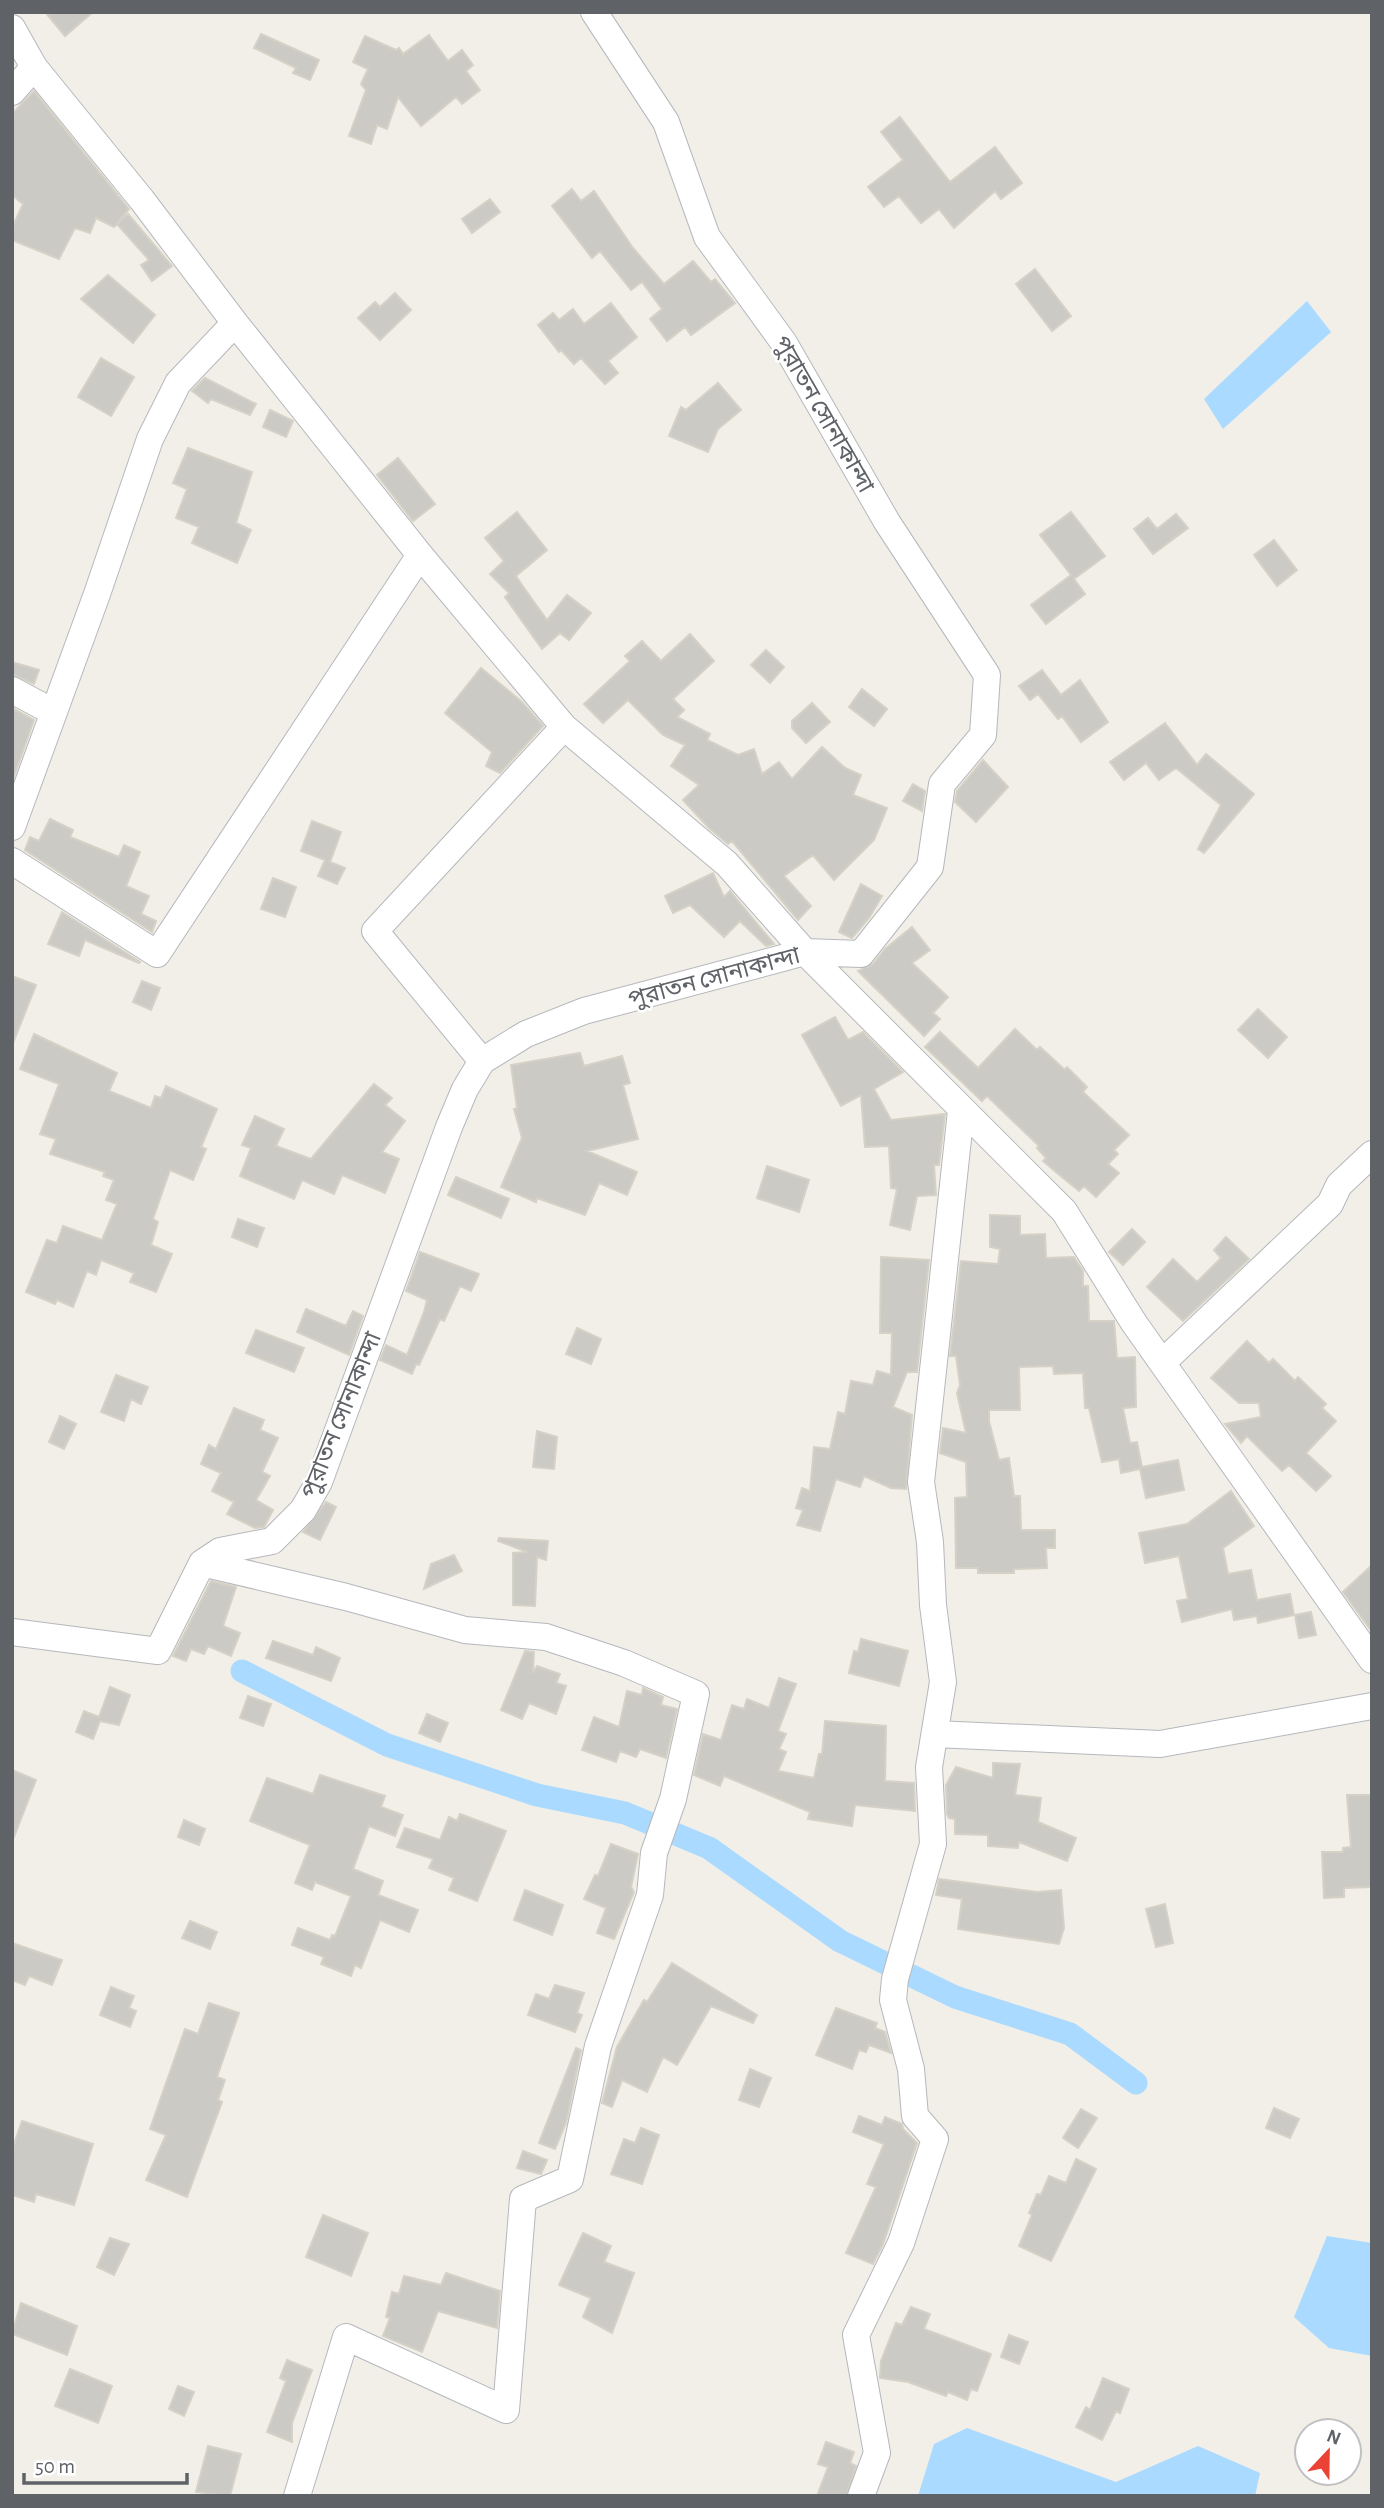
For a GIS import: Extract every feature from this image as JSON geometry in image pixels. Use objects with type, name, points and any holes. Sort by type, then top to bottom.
[{"type":"street","name":"পুরাতন সোনাকান্দা","points":[[202,1563],[220,1551],[272,1541],[303,1510],[319,1482],[449,1127],[482,1061],[526,1034],[584,1011],[805,951],[861,954],[930,867],[942,784],[983,735],[987,675],[887,522],[784,342],[707,237],[666,122],[594,12]]},
{"type":"street","points":[[12,29],[34,67],[142,200],[235,323],[420,555],[564,727],[727,864],[805,951],[961,1111],[1064,1211],[1163,1362],[1372,1660]]},
{"type":"street","points":[[12,92],[34,67]]},
{"type":"street","points":[[12,827],[150,439],[178,383],[235,323]]},
{"type":"street","points":[[12,861],[157,954],[420,555]]},
{"type":"street","points":[[12,690],[53,712]]},
{"type":"street","points":[[482,1061],[375,931],[564,727]]},
{"type":"street","points":[[861,2496],[877,2454],[856,2335],[901,2243],[934,2139],[915,2116],[911,2069],[893,2000],[895,1979],[933,1844],[929,1767],[943,1682],[933,1605],[930,1542],[921,1482],[961,1111]]},
{"type":"street","points":[[1163,1362],[1329,1204],[1339,1185],[1372,1154]]},
{"type":"street","points":[[12,1632],[158,1651],[202,1563],[346,1597],[465,1630],[546,1637],[624,1663],[696,1694],[673,1799],[654,1853],[650,1895],[598,2046],[570,2179],[523,2199],[506,2410],[346,2337],[297,2496]]},
{"type":"street","points":[[934,1734],[1160,1744],[1372,1706]]},
{"type":"water","points":[[1307,301],[1331,332],[1223,429],[1204,399]]},
{"type":"water","points":[[1327,2236],[1372,2243],[1372,2356],[1329,2348],[1294,2317]]},
{"type":"water","points":[[967,2428],[1116,2482],[1198,2446],[1260,2473],[1255,2496],[918,2496],[934,2444]]},
{"type":"building","points":[[45,12],[93,12],[65,36]]},
{"type":"building","points":[[261,34],[319,60],[310,80],[293,73],[296,68],[254,48]]},
{"type":"building","points":[[429,35],[448,61],[462,50],[473,65],[466,71],[480,90],[462,104],[456,97],[421,126],[398,97],[387,129],[377,125],[371,144],[349,136],[366,90],[361,84],[368,69],[353,62],[365,36],[396,50],[399,48],[403,54]]},
{"type":"building","points":[[34,91],[129,209],[114,227],[96,218],[90,233],[75,228],[59,259],[12,240],[12,228],[23,204],[12,195],[12,114]]},
{"type":"building","points":[[900,117],[950,182],[995,147],[1022,183],[1001,199],[995,191],[954,228],[939,209],[921,223],[899,196],[884,207],[868,187],[903,160],[881,132]]},
{"type":"building","points":[[572,189],[581,201],[594,191],[633,248],[664,284],[693,261],[711,282],[715,279],[735,303],[691,335],[685,327],[667,341],[650,319],[662,309],[642,282],[631,290],[600,251],[592,258],[552,206]]},
{"type":"building","points":[[490,199],[500,212],[472,233],[462,219]]},
{"type":"building","points":[[128,214],[172,266],[152,281],[141,265],[149,260],[117,224]]},
{"type":"building","points":[[1035,269],[1071,316],[1052,331],[1016,284]]},
{"type":"building","points":[[108,275],[155,315],[133,343],[81,299]]},
{"type":"building","points":[[395,293],[411,310],[380,340],[358,318],[375,302],[380,307]]},
{"type":"building","points":[[611,303],[637,337],[608,361],[618,373],[605,384],[581,358],[574,364],[561,350],[559,352],[538,325],[553,313],[559,320],[573,309],[584,324]]},
{"type":"building","points":[[101,358],[134,377],[111,416],[78,397]]},
{"type":"building","points":[[205,378],[256,404],[250,415],[211,399],[208,403],[192,391]]},
{"type":"building","points":[[718,383],[741,410],[718,429],[708,452],[669,436],[681,407],[686,410]]},
{"type":"building","points":[[270,410],[293,421],[286,437],[263,427]]},
{"type":"building","points":[[188,448],[252,472],[236,523],[251,530],[237,563],[192,543],[199,527],[176,518],[187,489],[173,483]]},
{"type":"building","points":[[398,458],[435,504],[413,521],[377,475]]},
{"type":"building","points":[[517,512],[547,550],[516,576],[547,620],[567,595],[591,613],[569,640],[560,633],[542,649],[505,597],[509,593],[490,574],[504,561],[485,538]]},
{"type":"building","points":[[1071,512],[1105,556],[1074,579],[1085,594],[1046,624],[1031,605],[1071,575],[1040,535]]},
{"type":"building","points":[[1176,514],[1188,528],[1153,554],[1134,529],[1148,518],[1157,529]]},
{"type":"building","points":[[1274,540],[1297,570],[1277,586],[1254,555]]},
{"type":"building","points":[[690,634],[714,661],[673,699],[684,710],[677,717],[710,734],[707,740],[738,755],[754,749],[762,774],[779,762],[792,779],[822,747],[845,768],[861,775],[853,795],[887,808],[874,840],[834,880],[813,855],[784,876],[811,906],[798,920],[732,841],[728,844],[683,800],[699,785],[671,766],[685,745],[663,735],[628,700],[603,723],[584,704],[630,661],[625,656],[642,641],[661,661]]},
{"type":"building","points":[[766,650],[784,667],[770,683],[751,665]]},
{"type":"building","points":[[12,662],[39,670],[34,684],[12,674]]},
{"type":"building","points":[[481,668],[522,702],[543,726],[500,773],[486,766],[492,752],[445,713]]},
{"type":"building","points":[[1042,670],[1061,695],[1080,680],[1108,722],[1081,742],[1062,716],[1058,719],[1038,694],[1030,700],[1019,686]]},
{"type":"building","points":[[862,689],[887,709],[874,726],[849,707]]},
{"type":"building","points":[[812,703],[830,722],[806,743],[792,728],[792,721]]},
{"type":"building","points":[[12,708],[34,720],[13,779],[12,779]]},
{"type":"building","points":[[1165,723],[1197,765],[1206,754],[1254,794],[1204,853],[1198,849],[1221,805],[1176,768],[1159,780],[1146,763],[1124,780],[1110,762]]},
{"type":"building","points":[[983,760],[1008,787],[976,822],[955,802],[957,791]]},
{"type":"building","points":[[913,784],[925,791],[922,811],[903,801]]},
{"type":"building","points":[[50,819],[73,830],[70,837],[119,857],[124,845],[140,852],[126,886],[149,896],[141,914],[156,921],[152,932],[25,850],[30,837],[39,841]]},
{"type":"building","points":[[312,821],[341,832],[330,862],[345,868],[337,884],[318,876],[325,860],[301,851]]},
{"type":"building","points":[[713,873],[724,897],[730,891],[774,944],[766,946],[740,921],[724,937],[690,905],[673,913],[665,896]]},
{"type":"building","points":[[273,878],[296,887],[285,917],[261,909]]},
{"type":"building","points":[[861,884],[882,896],[869,918],[852,938],[839,932]]},
{"type":"building","points":[[62,912],[140,962],[85,940],[79,956],[48,944]]},
{"type":"building","points":[[912,927],[930,950],[912,963],[948,997],[933,1013],[940,1019],[924,1036],[858,971],[873,964],[885,949]]},
{"type":"building","points":[[12,976],[36,985],[13,1043],[12,1042]]},
{"type":"building","points":[[142,981],[160,988],[151,1010],[133,1002]]},
{"type":"building","points":[[1258,1009],[1287,1037],[1268,1058],[1238,1030]]},
{"type":"building","points":[[835,1017],[848,1040],[863,1032],[903,1072],[874,1089],[891,1120],[945,1114],[939,1165],[934,1165],[936,1195],[917,1196],[910,1230],[890,1225],[897,1189],[891,1188],[889,1146],[865,1147],[861,1095],[841,1106],[802,1035]]},
{"type":"building","points":[[1015,1029],[1037,1050],[1040,1047],[1065,1070],[1067,1067],[1087,1087],[1083,1092],[1129,1135],[1114,1150],[1118,1154],[1108,1164],[1119,1173],[1096,1197],[1084,1186],[1079,1191],[1043,1161],[1046,1158],[1037,1148],[1039,1146],[987,1096],[982,1101],[925,1047],[940,1032],[978,1068]]},
{"type":"building","points":[[34,1034],[117,1073],[109,1091],[151,1108],[155,1096],[161,1098],[166,1086],[217,1109],[201,1147],[206,1149],[193,1180],[170,1170],[153,1219],[158,1222],[151,1245],[172,1254],[156,1292],[130,1282],[134,1273],[101,1260],[96,1275],[87,1271],[73,1307],[57,1300],[55,1304],[26,1292],[47,1240],[57,1243],[63,1226],[102,1240],[117,1204],[106,1200],[114,1180],[103,1176],[105,1172],[50,1154],[56,1139],[40,1134],[59,1084],[20,1069]]},
{"type":"building","points":[[580,1053],[584,1066],[622,1056],[630,1083],[623,1085],[638,1139],[587,1151],[637,1172],[627,1195],[599,1183],[585,1215],[537,1198],[536,1202],[501,1187],[522,1138],[514,1109],[517,1108],[511,1065]]},
{"type":"building","points":[[374,1084],[392,1098],[385,1105],[405,1121],[382,1152],[399,1159],[385,1193],[342,1175],[334,1194],[302,1180],[294,1199],[240,1176],[251,1148],[242,1145],[255,1116],[284,1129],[276,1146],[311,1159]]},
{"type":"building","points":[[767,1166],[809,1180],[799,1212],[757,1198]]},
{"type":"building","points":[[456,1177],[509,1199],[501,1218],[448,1195]]},
{"type":"building","points":[[990,1215],[1020,1216],[1020,1235],[1045,1234],[1046,1258],[1074,1257],[1083,1271],[1083,1286],[1088,1286],[1089,1321],[1114,1321],[1117,1358],[1135,1357],[1136,1407],[1123,1408],[1130,1443],[1137,1442],[1142,1467],[1178,1460],[1184,1490],[1146,1498],[1140,1469],[1121,1473],[1119,1459],[1102,1462],[1089,1408],[1085,1408],[1083,1373],[1054,1374],[1053,1366],[1019,1367],[1020,1410],[989,1410],[989,1421],[999,1460],[1009,1458],[1014,1496],[1020,1496],[1021,1530],[1055,1530],[1055,1548],[1046,1548],[1047,1568],[1014,1569],[1014,1573],[978,1573],[978,1568],[956,1568],[955,1498],[967,1497],[966,1462],[940,1453],[943,1428],[966,1433],[957,1393],[960,1385],[956,1356],[950,1356],[961,1261],[998,1264],[1000,1249],[990,1247]]},
{"type":"building","points":[[238,1219],[264,1228],[257,1247],[232,1237]]},
{"type":"building","points":[[1132,1229],[1145,1242],[1123,1265],[1109,1252]]},
{"type":"building","points":[[1226,1237],[1249,1259],[1183,1321],[1147,1287],[1173,1259],[1197,1282],[1221,1258],[1214,1250]]},
{"type":"building","points":[[420,1252],[479,1274],[471,1291],[460,1286],[444,1321],[440,1319],[419,1365],[416,1364],[412,1374],[380,1360],[386,1345],[407,1355],[424,1312],[427,1300],[406,1291]]},
{"type":"building","points":[[881,1257],[929,1260],[917,1372],[907,1372],[893,1407],[912,1415],[906,1489],[891,1488],[864,1476],[860,1487],[836,1479],[820,1531],[797,1525],[803,1510],[796,1508],[802,1488],[810,1491],[814,1447],[830,1449],[838,1412],[845,1414],[851,1381],[873,1385],[877,1371],[891,1375],[892,1333],[880,1333]]},
{"type":"building","points":[[306,1309],[346,1326],[353,1311],[363,1316],[349,1355],[297,1332]]},
{"type":"building","points":[[577,1328],[601,1339],[591,1364],[566,1354]]},
{"type":"building","points":[[256,1330],[304,1348],[294,1372],[246,1353]]},
{"type":"building","points":[[1247,1341],[1269,1363],[1273,1359],[1295,1381],[1298,1377],[1326,1404],[1322,1408],[1336,1421],[1306,1453],[1331,1476],[1316,1491],[1289,1465],[1282,1471],[1247,1436],[1241,1443],[1225,1424],[1261,1417],[1259,1403],[1239,1403],[1211,1378]]},
{"type":"building","points":[[116,1375],[148,1387],[141,1404],[131,1399],[124,1421],[101,1412]]},
{"type":"building","points":[[234,1408],[264,1420],[260,1430],[278,1438],[262,1472],[270,1476],[256,1500],[273,1510],[264,1527],[255,1528],[227,1514],[234,1502],[212,1491],[221,1473],[201,1464],[209,1445],[216,1449]]},
{"type":"building","points":[[60,1416],[76,1424],[64,1449],[49,1442]]},
{"type":"building","points":[[537,1431],[557,1437],[554,1469],[533,1467]]},
{"type":"building","points":[[1231,1491],[1254,1526],[1223,1548],[1228,1574],[1251,1570],[1257,1600],[1290,1594],[1294,1615],[1258,1623],[1257,1616],[1234,1620],[1232,1609],[1182,1622],[1177,1601],[1188,1599],[1179,1556],[1145,1563],[1139,1533],[1187,1524]]},
{"type":"building","points":[[326,1502],[336,1507],[320,1540],[303,1532]]},
{"type":"building","points":[[499,1538],[548,1541],[546,1560],[537,1557],[535,1606],[513,1605],[513,1553],[527,1552],[498,1541]]},
{"type":"building","points":[[454,1555],[462,1571],[424,1589],[431,1564]]},
{"type":"building","points":[[1372,1565],[1372,1632],[1343,1592]]},
{"type":"building","points":[[211,1581],[236,1587],[223,1626],[240,1633],[231,1656],[208,1646],[204,1654],[191,1649],[186,1661],[173,1656]]},
{"type":"building","points":[[1311,1612],[1316,1635],[1299,1638],[1295,1615]]},
{"type":"building","points":[[861,1639],[908,1651],[899,1686],[849,1673],[854,1651],[858,1652]]},
{"type":"building","points":[[273,1641],[313,1655],[316,1647],[340,1658],[331,1681],[266,1658]]},
{"type":"building","points":[[525,1651],[534,1652],[533,1673],[537,1666],[560,1674],[556,1683],[566,1686],[556,1714],[529,1703],[522,1719],[501,1710]]},
{"type":"building","points":[[779,1678],[796,1684],[778,1731],[786,1734],[779,1749],[786,1752],[778,1771],[814,1778],[819,1754],[822,1754],[825,1721],[886,1726],[885,1781],[914,1783],[915,1811],[855,1805],[852,1826],[808,1819],[810,1812],[724,1776],[720,1786],[694,1775],[703,1734],[721,1740],[732,1705],[744,1709],[747,1699],[769,1708]]},
{"type":"building","points":[[110,1687],[130,1695],[119,1725],[100,1721],[93,1739],[76,1732],[84,1711],[99,1717]]},
{"type":"building","points":[[643,1688],[663,1697],[661,1705],[677,1709],[666,1758],[640,1749],[636,1757],[620,1751],[616,1762],[582,1750],[594,1717],[619,1727],[627,1691],[642,1695]]},
{"type":"building","points":[[248,1696],[271,1704],[263,1726],[240,1718]]},
{"type":"building","points":[[427,1714],[448,1723],[440,1742],[419,1733]]},
{"type":"building","points":[[993,1763],[1020,1764],[1015,1795],[1041,1798],[1038,1822],[1076,1838],[1067,1861],[1019,1842],[1018,1848],[988,1846],[988,1835],[955,1834],[955,1819],[949,1818],[947,1814],[946,1785],[956,1767],[993,1778]]},
{"type":"building","points":[[12,1770],[36,1780],[14,1837],[12,1837]]},
{"type":"building","points":[[320,1775],[385,1796],[381,1807],[403,1815],[395,1836],[369,1826],[353,1869],[383,1881],[378,1895],[418,1910],[409,1932],[380,1920],[361,1968],[355,1965],[351,1976],[321,1964],[324,1957],[292,1945],[298,1928],[330,1940],[332,1935],[335,1936],[351,1896],[315,1882],[312,1890],[295,1883],[310,1845],[250,1821],[267,1778],[313,1794]]},
{"type":"building","points":[[1347,1795],[1372,1795],[1372,1887],[1344,1888],[1344,1897],[1324,1898],[1322,1852],[1343,1852],[1343,1848],[1351,1847]]},
{"type":"building","points":[[460,1814],[506,1831],[477,1901],[449,1890],[454,1878],[429,1868],[433,1859],[397,1847],[405,1828],[440,1840],[449,1817],[457,1821]]},
{"type":"building","points":[[184,1820],[205,1829],[199,1845],[178,1837]]},
{"type":"building","points":[[611,1844],[638,1854],[631,1887],[634,1892],[614,1939],[597,1933],[606,1908],[584,1899],[595,1875],[598,1876]]},
{"type":"building","points":[[939,1879],[1037,1892],[1061,1890],[1064,1928],[1059,1944],[958,1929],[962,1899],[936,1895]]},
{"type":"building","points":[[525,1890],[563,1905],[552,1935],[514,1920]]},
{"type":"building","points":[[1165,1904],[1173,1943],[1156,1947],[1146,1909]]},
{"type":"building","points":[[190,1921],[217,1932],[210,1949],[182,1938]]},
{"type":"building","points":[[12,1943],[62,1960],[52,1985],[29,1976],[25,1985],[12,1980]]},
{"type":"building","points":[[672,1963],[757,2015],[753,2023],[711,2006],[677,2065],[663,2057],[647,2092],[622,2080],[612,2107],[602,2103],[617,2047],[644,2000],[647,2002]]},
{"type":"building","points":[[555,1985],[584,1993],[577,2013],[582,2015],[575,2032],[528,2015],[536,1994],[549,1999]]},
{"type":"building","points":[[111,1987],[134,1996],[129,2008],[136,2011],[130,2027],[100,2015]]},
{"type":"building","points":[[209,2003],[239,2013],[217,2077],[225,2080],[218,2100],[222,2102],[187,2197],[146,2180],[166,2135],[150,2129],[185,2029],[198,2034]]},
{"type":"building","points":[[836,2008],[877,2023],[875,2028],[885,2032],[891,2053],[869,2045],[866,2052],[859,2050],[852,2069],[816,2055]]},
{"type":"building","points":[[576,2048],[581,2050],[566,2123],[555,2149],[539,2143]]},
{"type":"building","points":[[750,2069],[771,2078],[759,2107],[739,2100]]},
{"type":"building","points":[[1274,2108],[1299,2119],[1290,2138],[1266,2128]]},
{"type":"building","points":[[1081,2109],[1097,2118],[1078,2148],[1063,2138]]},
{"type":"building","points":[[859,2116],[882,2125],[885,2117],[902,2124],[903,2129],[917,2143],[883,2244],[873,2264],[846,2253],[876,2187],[867,2184],[884,2144],[853,2132]]},
{"type":"building","points":[[22,2121],[93,2144],[74,2205],[36,2194],[34,2202],[12,2195],[12,2150]]},
{"type":"building","points":[[641,2128],[659,2135],[642,2184],[611,2174],[624,2139],[635,2143]]},
{"type":"building","points":[[523,2151],[547,2160],[541,2174],[517,2168]]},
{"type":"building","points":[[1076,2159],[1096,2169],[1051,2261],[1019,2246],[1032,2215],[1029,2213],[1037,2194],[1041,2195],[1049,2176],[1066,2183]]},
{"type":"building","points":[[323,2215],[368,2233],[351,2276],[306,2257]]},
{"type":"building","points":[[583,2233],[611,2246],[604,2262],[634,2273],[612,2333],[583,2317],[591,2298],[559,2285]]},
{"type":"building","points":[[110,2238],[129,2244],[114,2275],[97,2267]]},
{"type":"building","points":[[446,2273],[500,2291],[497,2328],[438,2311],[422,2352],[383,2336],[390,2318],[386,2317],[392,2292],[399,2294],[404,2276],[441,2285]]},
{"type":"building","points":[[21,2303],[77,2326],[67,2355],[12,2334]]},
{"type":"building","points":[[911,2307],[930,2314],[924,2329],[991,2354],[977,2391],[971,2389],[967,2400],[948,2392],[946,2396],[908,2382],[880,2378],[881,2361],[896,2323],[902,2325]]},
{"type":"building","points":[[1009,2335],[1028,2342],[1019,2364],[1001,2357]]},
{"type":"building","points":[[287,2360],[312,2370],[292,2423],[292,2442],[267,2432],[286,2381],[280,2378]]},
{"type":"building","points":[[70,2369],[112,2386],[98,2423],[55,2406]]},
{"type":"building","points":[[1103,2378],[1129,2389],[1120,2413],[1116,2411],[1102,2440],[1076,2427],[1086,2407],[1090,2410]]},
{"type":"building","points":[[178,2386],[194,2392],[184,2416],[169,2409]]},
{"type":"building","points":[[826,2442],[854,2452],[850,2463],[856,2466],[846,2496],[817,2496],[828,2467],[818,2464]]},
{"type":"building","points":[[208,2446],[241,2454],[230,2496],[196,2492]]},
{"type":"waterway","points":[[242,1671],[387,1745],[537,1795],[625,1813],[709,1848],[840,1941],[955,1997],[1070,2034],[1136,2083]]}]
